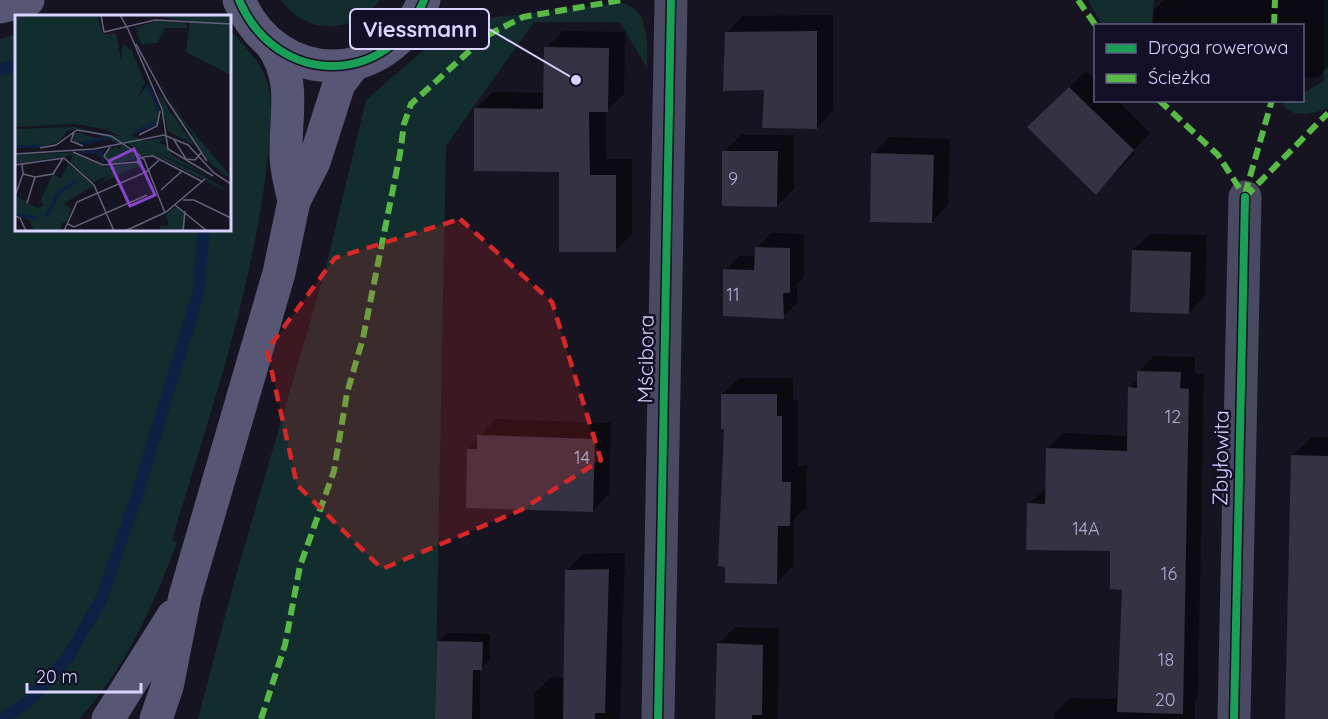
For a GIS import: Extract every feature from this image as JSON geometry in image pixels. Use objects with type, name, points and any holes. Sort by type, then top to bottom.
[{"type":"main road","points":[[0,7],[28,0]]},
{"type":"main road","points":[[220,0],[309,64],[331,66],[355,63],[379,55],[395,43],[416,20],[426,3]]},
{"type":"main road","points":[[254,24],[279,56],[288,84],[290,104],[286,153],[294,201]]},
{"type":"main road","points":[[156,719],[167,687],[185,596],[279,273],[294,201],[314,162],[339,84],[355,63]]},
{"type":"main road","points":[[108,719],[185,596]]},
{"type":"street","name":"Mścibora","points":[[658,719],[671,0]]},
{"type":"street","name":"Zbyłowita","points":[[1234,719],[1245,197]]},
{"type":"highlighted area","points":[[460,219],[552,302],[601,460],[521,510],[382,569],[297,485],[267,350],[335,258]]},
{"type":"green space","points":[[281,0],[380,0],[358,19],[330,26],[317,25],[304,20],[291,12]]},
{"type":"green space","points":[[1088,0],[1154,0],[1152,24],[1101,24]]},
{"type":"green space","points":[[1324,0],[1328,0],[1328,108],[1303,114],[1291,111],[1282,103],[1304,102],[1304,92],[1324,81]]},
{"type":"green space","points":[[617,3],[628,5],[636,10],[641,18],[645,27],[647,68],[620,22],[534,22],[446,146],[435,719],[198,719],[234,582],[325,271],[366,100],[426,48],[463,21]]},
{"type":"green space","points":[[231,31],[256,60],[267,81],[271,100],[267,162],[241,306],[172,540],[177,542],[137,636],[111,679],[79,719],[0,719],[0,39],[15,34],[15,231],[231,231]]},
{"type":"building","points":[[817,31],[817,129],[762,128],[764,90],[723,91],[725,32]]},
{"type":"building","points":[[544,47],[609,48],[608,112],[589,112],[590,175],[616,175],[616,252],[559,252],[559,172],[474,171],[474,108],[543,109]]},
{"type":"building","points":[[1069,87],[1134,150],[1096,195],[1027,127]]},
{"type":"building","points":[[722,151],[778,151],[777,207],[722,206]]},
{"type":"building","points":[[871,153],[934,155],[932,223],[870,222]]},
{"type":"building","points":[[755,247],[790,248],[790,293],[783,293],[784,319],[723,316],[723,269],[754,270]]},
{"type":"building","points":[[1132,250],[1191,252],[1189,314],[1130,312]]},
{"type":"building","points":[[1137,371],[1181,372],[1180,388],[1189,389],[1183,714],[1117,712],[1122,590],[1110,589],[1110,551],[1026,550],[1027,503],[1045,504],[1046,448],[1127,451],[1128,387],[1137,388]]},
{"type":"building","points":[[721,394],[777,394],[777,416],[782,416],[782,482],[791,482],[790,526],[778,526],[777,584],[725,583],[725,567],[718,566],[724,429],[721,429]]},
{"type":"building","points":[[477,435],[595,439],[593,512],[466,508],[467,449],[477,449]]},
{"type":"building","points":[[1291,455],[1328,456],[1328,719],[1285,719]]},
{"type":"building","points":[[609,569],[605,713],[595,713],[595,719],[563,719],[565,570]]},
{"type":"building","points":[[437,641],[483,642],[482,670],[473,670],[472,719],[435,719]]},
{"type":"building","points":[[717,643],[763,645],[762,715],[752,715],[752,719],[715,719]]},
{"type":"waterway","points":[[0,70],[15,65]]},
{"type":"waterway","points":[[2,719],[28,702],[68,657],[102,598],[138,492],[198,294],[204,231]]},
{"type":"marked path","points":[[261,719],[285,645],[300,566],[334,471],[347,393],[363,338],[404,124],[411,104],[486,36],[523,17],[622,0]]},
{"type":"marked path","points":[[1078,0],[1095,24]]},
{"type":"marked path","points":[[1274,24],[1275,0]]},
{"type":"marked path","points":[[1161,102],[1218,155],[1245,197]]},
{"type":"marked path","points":[[1245,194],[1271,102]]},
{"type":"marked path","points":[[1245,197],[1328,113]]},
{"type":"cycle path","points":[[239,0],[256,29],[278,49],[304,62],[332,66],[359,62],[385,50],[407,29],[424,0]]},
{"type":"cycle path","points":[[658,719],[671,0]]},
{"type":"cycle path","points":[[1234,719],[1245,197]]},
{"type":"place","name":"Viessmann","points":[[576,80]]}]
